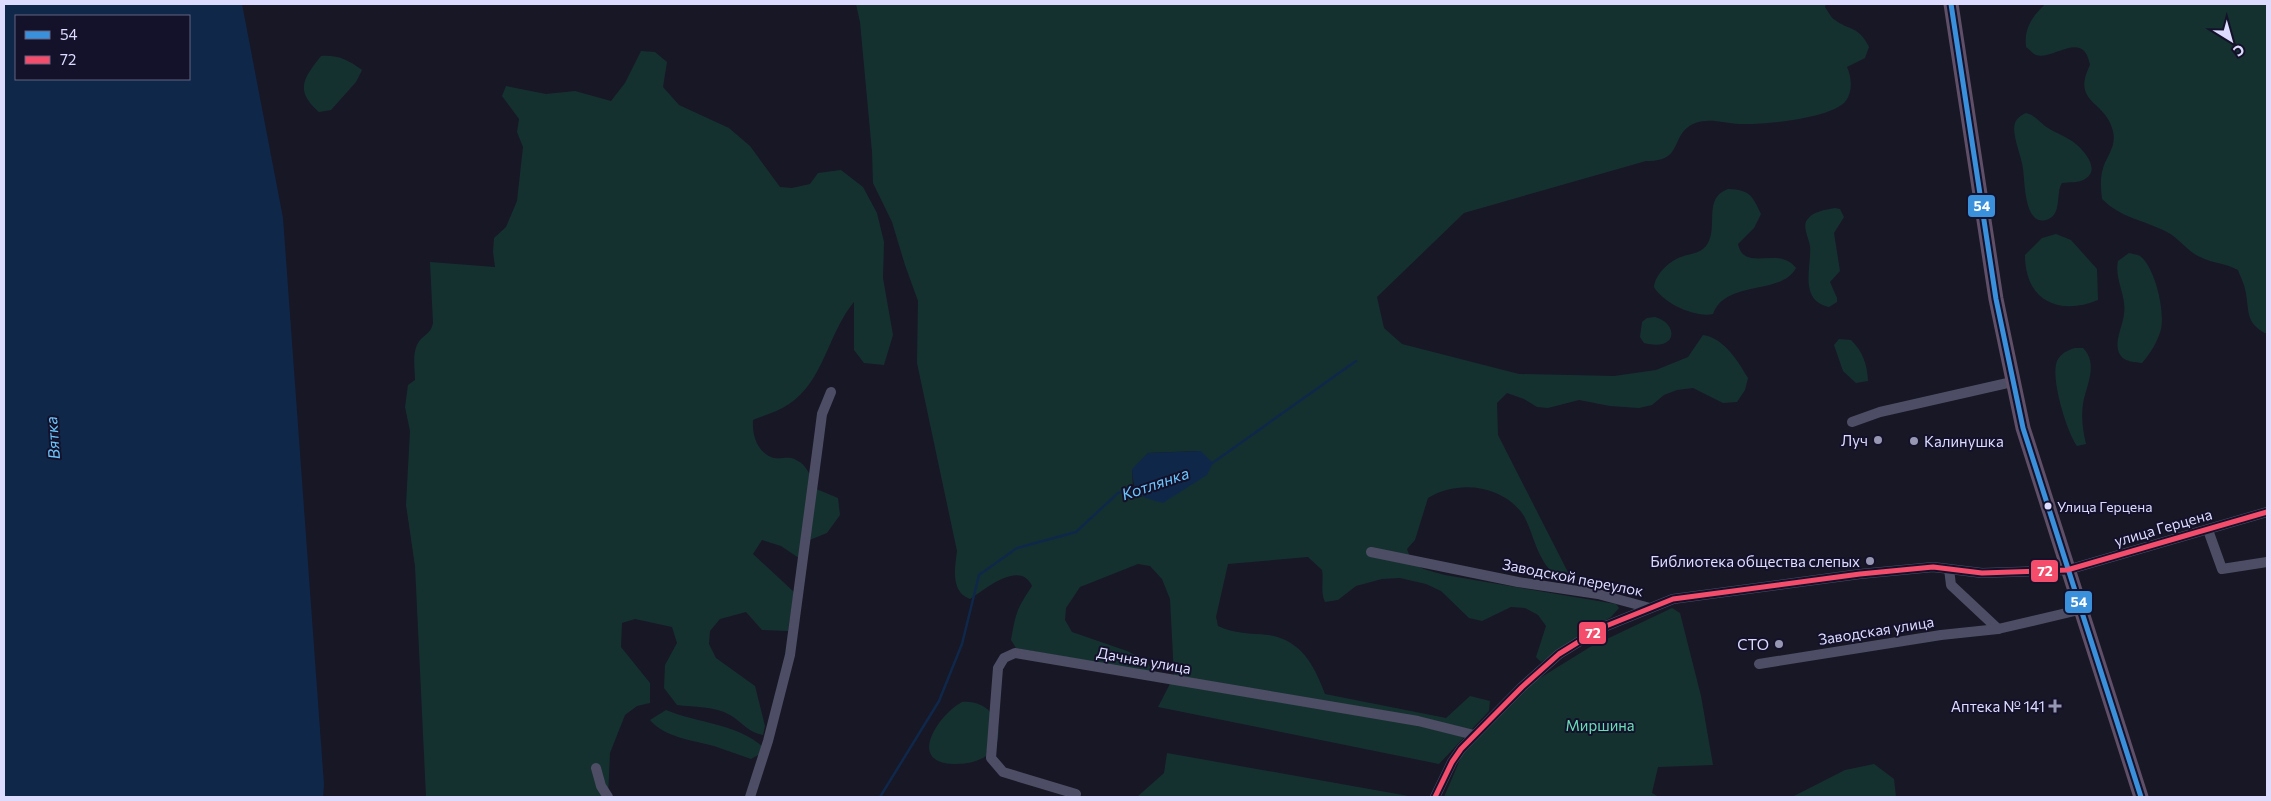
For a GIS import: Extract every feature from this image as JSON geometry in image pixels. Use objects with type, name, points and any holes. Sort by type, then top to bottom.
[{"type":"highway","points":[[1951,4],[1996,299],[2023,428],[2079,610],[2141,797]]},
{"type":"street","points":[[1852,422],[1880,412],[2012,382]]},
{"type":"street","points":[[750,797],[768,741],[790,656],[822,414],[831,392]]},
{"type":"street","name":"улица Герцена","points":[[2067,570],[2267,512]]},
{"type":"street","points":[[2208,530],[2222,569],[2267,562]]},
{"type":"street","name":"Заводской переулок","points":[[1372,552],[1518,582],[1598,594],[1650,608],[1673,599],[1712,593],[1860,574],[1933,567],[1982,572],[2067,570]]},
{"type":"street","points":[[1949,569],[1951,585],[1998,629]]},
{"type":"street","points":[[1435,797],[1452,762],[1474,735],[1522,687],[1559,654],[1601,628],[1650,608]]},
{"type":"street","name":"Заводская улица","points":[[1759,664],[1941,635],[1998,629],[2079,610]]},
{"type":"street","name":"Дачная улица","points":[[1076,794],[1003,772],[991,758],[998,668],[1004,658],[1015,653],[1409,720],[1474,735]]},
{"type":"street","points":[[596,768],[601,786],[608,797]]},
{"type":"green space","points":[[856,4],[1826,4],[1825,7],[1832,18],[1862,35],[1869,47],[1865,58],[1847,67],[1851,81],[1849,95],[1844,103],[1835,109],[1809,117],[1778,122],[1739,124],[1710,121],[1698,122],[1686,129],[1672,153],[1666,157],[1464,213],[1377,297],[1384,328],[1402,344],[1519,374],[1614,376],[1656,370],[1688,357],[1703,335],[1711,337],[1724,345],[1748,378],[1745,390],[1737,402],[1723,403],[1693,388],[1677,390],[1664,395],[1652,405],[1639,408],[1610,406],[1579,400],[1548,408],[1537,407],[1524,399],[1507,393],[1497,403],[1498,435],[1576,588],[1548,568],[1538,551],[1524,516],[1515,506],[1505,497],[1480,488],[1453,488],[1428,498],[1415,540],[1407,549],[1413,561],[1421,568],[1445,575],[1616,604],[1619,608],[1611,617],[1541,662],[1536,657],[1546,626],[1538,615],[1525,608],[1511,607],[1482,621],[1469,618],[1441,591],[1426,584],[1400,578],[1382,579],[1356,586],[1338,600],[1325,602],[1322,570],[1308,557],[1228,564],[1216,617],[1218,626],[1236,632],[1268,635],[1289,642],[1298,648],[1311,664],[1325,694],[1446,718],[1470,696],[1490,701],[1489,711],[1439,764],[1158,707],[1174,676],[1170,599],[1162,579],[1150,566],[1138,564],[1080,587],[1066,608],[1065,620],[1072,632],[1127,651],[1147,661],[1153,673],[1016,648],[1011,640],[1016,617],[1032,586],[1026,578],[1019,575],[1002,579],[970,599],[959,591],[955,578],[957,551],[917,363],[918,301],[892,222],[873,183],[860,22]],"holes":[[[1201,451],[1141,497],[1133,489],[1132,470],[1148,453]]]},
{"type":"green space","points":[[2045,4],[2267,4],[2267,334],[2260,330],[2251,320],[2244,287],[2238,270],[2198,256],[2171,235],[2125,215],[2102,199],[2102,172],[2114,137],[2109,121],[2091,101],[2084,87],[2090,65],[2087,55],[2083,50],[2073,47],[2041,56],[2026,47],[2026,34],[2030,23]]},
{"type":"green space","points":[[641,51],[655,52],[667,62],[663,87],[679,105],[729,128],[750,146],[780,187],[792,188],[810,184],[818,173],[841,170],[863,187],[877,213],[884,242],[883,278],[893,335],[884,365],[864,363],[854,350],[854,302],[845,314],[818,370],[801,394],[789,404],[753,420],[754,436],[762,451],[773,458],[791,458],[804,466],[814,488],[838,498],[840,515],[827,533],[807,541],[802,560],[781,546],[762,540],[753,554],[794,592],[788,631],[762,630],[746,612],[720,619],[710,631],[709,644],[716,658],[755,686],[765,726],[763,735],[750,730],[724,712],[704,707],[677,705],[664,688],[665,665],[677,643],[672,627],[635,619],[622,623],[621,647],[650,683],[650,703],[637,706],[625,715],[610,753],[608,797],[426,797],[415,566],[406,505],[410,431],[405,407],[408,385],[415,380],[414,358],[416,348],[433,323],[430,262],[495,267],[494,238],[506,227],[517,201],[523,147],[517,132],[519,119],[502,96],[506,86],[546,94],[575,91],[611,101],[625,83]]},
{"type":"green space","points":[[321,56],[333,56],[343,59],[362,70],[356,82],[331,110],[319,112],[306,97],[304,84],[310,71]]},
{"type":"green space","points":[[2026,113],[2034,116],[2048,128],[2076,144],[2085,153],[2091,164],[2092,170],[2090,175],[2085,179],[2077,182],[2062,183],[2055,214],[2046,220],[2039,220],[2033,216],[2025,192],[2022,164],[2014,128],[2017,120]]},
{"type":"green space","points":[[1728,189],[1746,192],[1755,202],[1761,214],[1754,228],[1738,244],[1742,252],[1747,257],[1781,259],[1789,262],[1796,268],[1789,277],[1779,282],[1741,291],[1729,296],[1720,303],[1713,314],[1697,314],[1680,308],[1664,299],[1654,287],[1655,282],[1663,269],[1672,262],[1706,247],[1711,236],[1713,205],[1720,193]]},
{"type":"green space","points":[[1835,208],[1840,209],[1844,217],[1834,233],[1840,271],[1830,282],[1837,302],[1829,307],[1819,303],[1813,297],[1810,290],[1810,246],[1805,226],[1807,220],[1812,215]]},
{"type":"green space","points":[[2056,234],[2071,240],[2097,269],[2098,300],[2084,305],[2058,305],[2047,301],[2038,294],[2031,284],[2025,255],[2042,238]]},
{"type":"green space","points":[[2129,253],[2140,256],[2150,270],[2158,290],[2162,312],[2160,334],[2142,363],[2123,358],[2118,346],[2124,301],[2117,268],[2118,261]]},
{"type":"green space","points":[[1655,317],[1663,320],[1671,330],[1669,340],[1664,344],[1644,343],[1640,337],[1642,322],[1647,318]]},
{"type":"green space","points":[[1839,339],[1851,340],[1859,349],[1867,369],[1868,381],[1856,383],[1843,371],[1834,345]]},
{"type":"green space","points":[[2075,348],[2083,348],[2088,354],[2091,368],[2082,409],[2086,444],[2077,446],[2061,405],[2055,369],[2057,361],[2061,356]]},
{"type":"green space","name":"Миршина","points":[[1672,608],[1680,613],[1701,696],[1713,765],[1658,767],[1652,793],[1659,797],[1444,797],[1462,755],[1527,686],[1590,647]]},
{"type":"green space","points":[[962,702],[977,704],[988,710],[996,720],[998,732],[996,744],[988,754],[975,761],[954,764],[940,762],[932,756],[929,747],[931,738],[936,727],[944,717]]},
{"type":"green space","points":[[666,710],[742,733],[763,747],[762,753],[751,759],[714,746],[671,735],[650,720]]},
{"type":"green space","points":[[1167,753],[1414,797],[1137,797],[1164,773]]},
{"type":"green space","points":[[1874,764],[1894,779],[1896,797],[1792,797],[1845,770]]},
{"type":"water","name":"Вятка","points":[[4,4],[242,4],[283,218],[324,785],[323,797],[4,797]]},
{"type":"water","points":[[1201,451],[1213,463],[1207,475],[1163,503],[1148,499],[1136,490],[1132,469],[1148,453]]},
{"type":"waterway","name":"Котлянка","points":[[1211,464],[1356,361]]},
{"type":"waterway","name":"Котлянка","points":[[880,797],[939,701],[962,644],[979,575],[1017,548],[1076,532],[1118,493],[1136,487]]},
{"type":"transit line","name":"54","points":[[1951,4],[1996,299],[2023,428],[2141,797]]},
{"type":"transit line","name":"72","points":[[1435,797],[1452,762],[1461,749],[1522,687],[1559,654],[1601,628],[1673,599],[1860,574],[1933,567],[1982,573],[2067,570],[2267,512]]},
{"type":"place","name":"Луч","points":[[1878,440]]},
{"type":"place","name":"Калинушка","points":[[1914,441]]},
{"type":"place","name":"Улица Герцена","points":[[2048,506]]},
{"type":"place","name":"Библиотека общества слепых","points":[[1870,561]]},
{"type":"place","name":"СТО","points":[[1779,644]]},
{"type":"place","name":"Аптека № 141","points":[[2055,706]]}]
